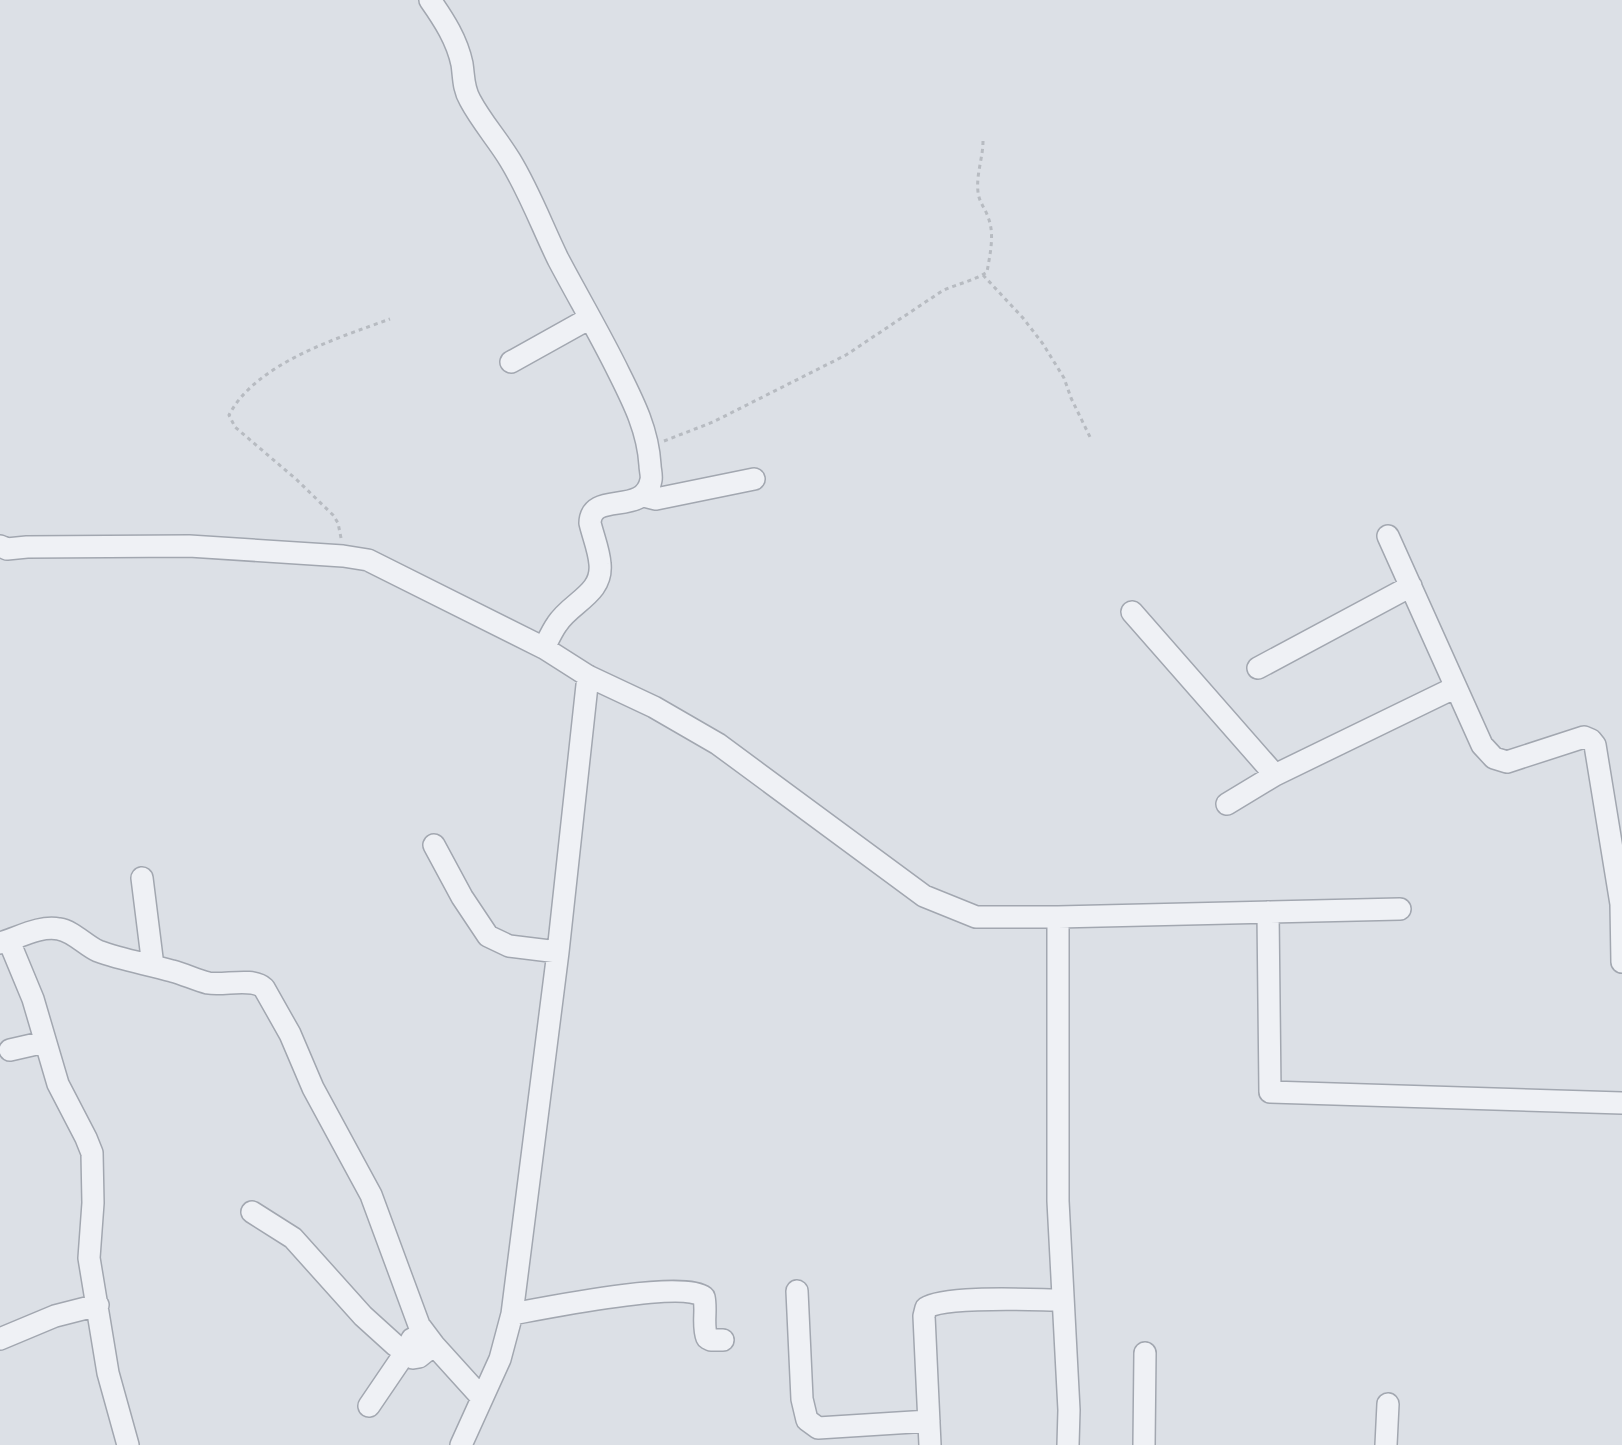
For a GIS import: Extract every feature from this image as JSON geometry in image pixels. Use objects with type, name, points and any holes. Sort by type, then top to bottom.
[{"type":"street","points":[[430,0],[450,29],[462,65],[464,89],[510,161],[558,258],[628,391],[649,446],[651,480],[644,494],[636,500],[602,506],[593,511],[590,516],[600,565],[597,586],[575,604],[557,623],[544,648]]},
{"type":"street","points":[[511,362],[590,318]]},
{"type":"street","points":[[644,494],[656,499],[754,480]]},
{"type":"street","points":[[1388,536],[1482,745],[1494,758],[1507,762],[1584,737],[1591,740],[1595,745],[1622,904],[1622,962]]},
{"type":"street","points":[[0,546],[7,549],[27,547],[189,546],[343,556],[368,560],[544,648],[588,676],[654,707],[718,744],[924,896],[976,917],[1058,918],[1400,909]]},
{"type":"street","points":[[1258,668],[1411,586]]},
{"type":"street","points":[[1132,612],[1275,775]]},
{"type":"street","points":[[461,1445],[500,1359],[512,1314],[558,952],[588,676]]},
{"type":"street","points":[[1228,804],[1275,775],[1456,687]]},
{"type":"street","points":[[434,845],[462,897],[488,936],[509,946],[558,952]]},
{"type":"street","points":[[142,878],[153,966]]},
{"type":"street","points":[[1268,912],[1270,1092],[1622,1103]]},
{"type":"street","points":[[1058,918],[1058,1201],[1069,1410],[1068,1445]]},
{"type":"street","points":[[128,1445],[108,1373],[89,1258],[93,1203],[92,1153],[58,1084],[32,999],[4,942],[45,929],[56,928],[66,930],[98,950],[208,983],[253,982],[264,988],[290,1034],[313,1088],[371,1195],[419,1325],[434,1345],[482,1398]]},
{"type":"street","points":[[10,1050],[45,1042]]},
{"type":"street","points":[[252,1212],[293,1238],[363,1316],[395,1345],[414,1358],[419,1357],[434,1345]]},
{"type":"street","points":[[797,1291],[802,1399],[807,1420],[818,1428],[929,1421]]},
{"type":"street","points":[[512,1314],[633,1294],[694,1292],[704,1297],[707,1338],[723,1340]]},
{"type":"street","points":[[930,1445],[924,1316],[926,1308],[932,1304],[957,1300],[1063,1300]]},
{"type":"street","points":[[0,1339],[55,1316],[98,1305]]},
{"type":"street","points":[[369,1406],[405,1352],[419,1325]]},
{"type":"street","points":[[1144,1445],[1146,1353]]},
{"type":"street","points":[[1386,1445],[1388,1404]]},
{"type":"path","points":[[649,446],[713,422],[846,355],[942,291],[978,278],[987,272],[991,232],[988,218],[979,200],[978,190],[978,175],[984,141]]},
{"type":"path","points":[[982,275],[1023,318],[1043,344],[1064,378],[1090,437]]},
{"type":"path","points":[[343,556],[338,523],[333,515],[297,480],[235,427],[229,415],[251,386],[289,360],[390,319]]}]
